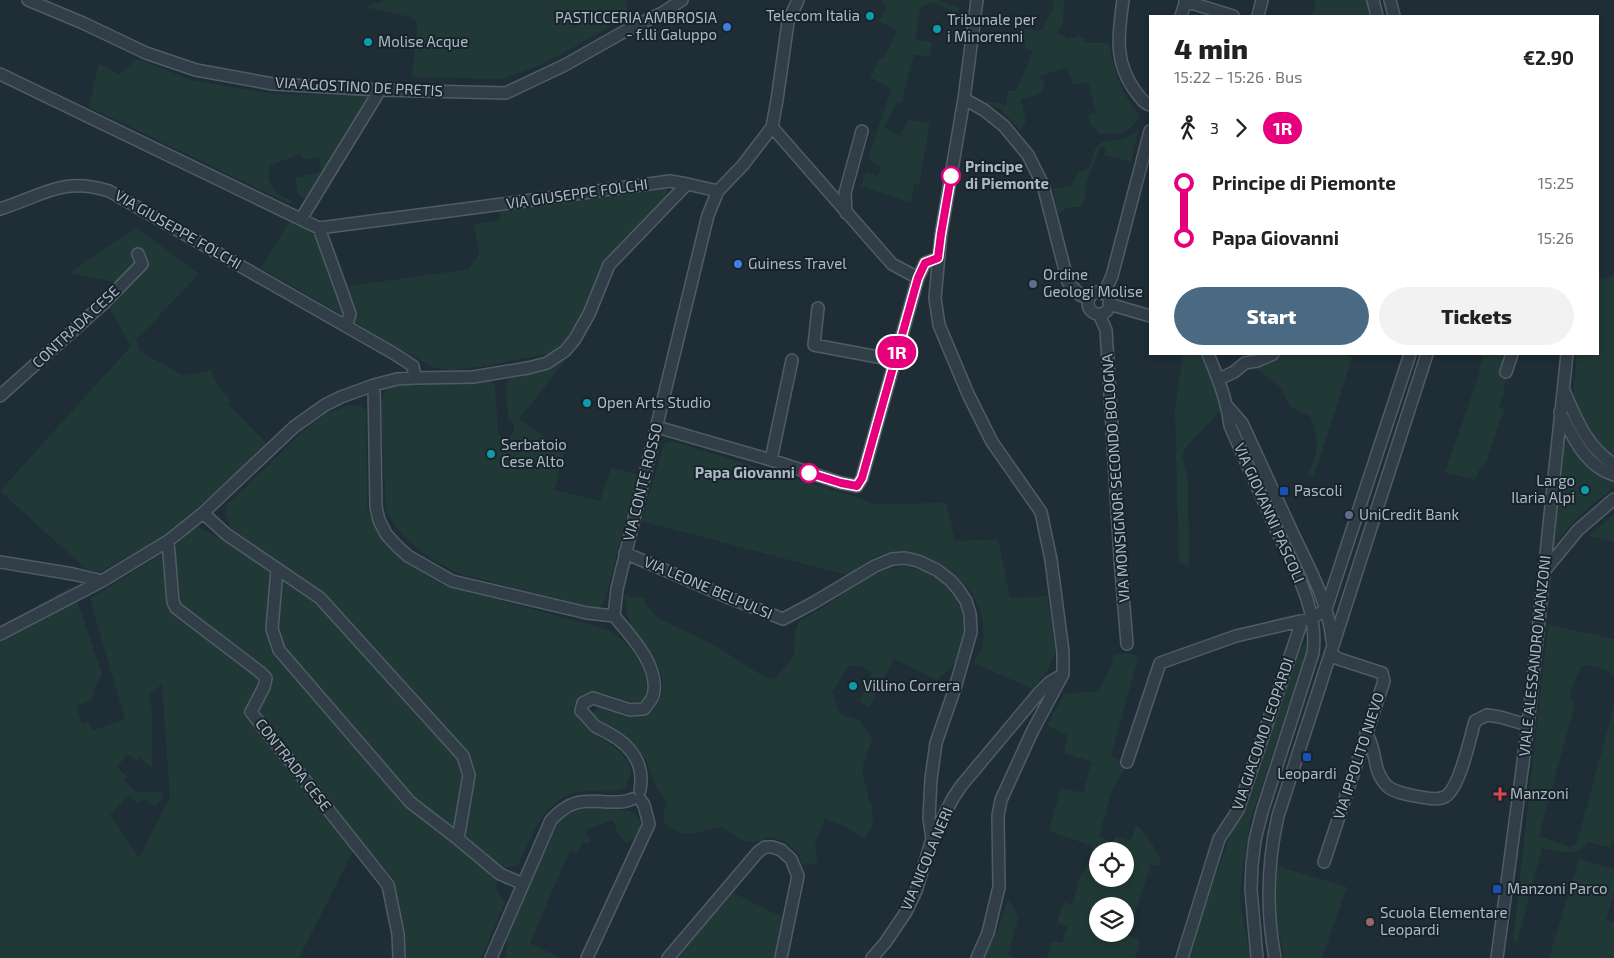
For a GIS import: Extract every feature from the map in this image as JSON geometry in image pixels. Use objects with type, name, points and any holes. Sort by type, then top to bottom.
[{"type":"street","name":"VIA AGOSTINO DE PRETIS","points":[[28,0],[83,23],[146,53],[196,70],[273,84],[380,90],[506,93],[565,65],[627,30],[662,13],[682,0]]},
{"type":"street","points":[[977,0],[964,99],[941,234],[935,298],[939,325],[968,394],[992,442],[1041,512],[1051,560],[1062,644],[1063,674],[1032,732],[1001,800],[998,816],[998,887],[988,933],[977,958]]},
{"type":"street","points":[[1123,0],[1119,22],[1120,61],[1127,80],[1144,103],[1149,105]]},
{"type":"street","points":[[1258,15],[1262,0]]},
{"type":"street","points":[[1373,0],[1377,15]]},
{"type":"street","points":[[1390,0],[1394,15]]},
{"type":"street","points":[[1181,15],[1186,1],[1231,15]]},
{"type":"street","name":"VIA CONTE ROSSO","points":[[614,616],[617,589],[625,553],[708,216],[718,190],[742,165],[772,127],[788,22],[794,2]]},
{"type":"street","points":[[0,74],[301,218],[318,228],[350,314],[346,326]]},
{"type":"street","points":[[301,218],[380,90]]},
{"type":"street","points":[[964,99],[984,110],[1004,126],[1028,155],[1042,185],[1068,282],[1080,295],[1089,300]]},
{"type":"street","points":[[772,127],[892,264],[918,278]]},
{"type":"street","points":[[846,213],[845,193],[862,131]]},
{"type":"street","points":[[1149,135],[1112,276],[1107,299],[1106,311],[1099,314],[1090,309],[1088,305],[1089,300],[1095,293],[1107,299],[1149,316]]},
{"type":"street","name":"VIA GIUSEPPE FOLCHI","points":[[318,228],[670,181],[718,190]]},
{"type":"street","points":[[0,634],[102,581],[168,541],[203,514],[294,428],[325,404],[374,385],[397,379],[473,377],[547,363],[565,351],[575,339],[589,314],[609,265],[687,184]]},
{"type":"street","name":"VIA GIUSEPPE FOLCHI","points":[[0,209],[63,186],[82,185],[109,191],[393,353],[413,366],[415,378]]},
{"type":"street","name":"CONTRADA CESE","points":[[0,396],[104,303],[142,264],[138,254]]},
{"type":"street","points":[[657,427],[771,460],[841,483],[857,486],[862,478],[918,278],[925,263],[938,258]]},
{"type":"street","points":[[818,308],[814,345],[894,360]]},
{"type":"street","name":"VIA MONSIGNOR SECONDO BOLOGNA","points":[[1099,314],[1106,330],[1127,644]]},
{"type":"street","name":"VIA GIOVANNI PASCOLI","points":[[1208,355],[1228,407],[1230,426],[1302,586],[1307,620]]},
{"type":"street","points":[[1219,379],[1234,372],[1245,363],[1257,361],[1271,355]]},
{"type":"street","points":[[1506,372],[1512,355]]},
{"type":"street","name":"VIALE ALESSANDRO MANZONI","points":[[1496,958],[1528,725],[1567,355]]},
{"type":"street","points":[[1275,958],[1268,909],[1268,888],[1272,844],[1278,816],[1331,654],[1426,358],[1409,356],[1326,609],[1331,624],[1331,654]]},
{"type":"street","points":[[771,460],[792,360]]},
{"type":"street","points":[[374,385],[376,506],[379,520],[386,534],[397,546],[408,556],[452,581],[587,613],[614,616],[629,634],[649,664],[654,688],[652,698],[644,710],[630,710],[593,698],[583,703],[581,711],[596,727],[610,734],[631,750],[639,763],[642,780],[637,796],[621,803],[580,801],[561,810],[550,820],[493,955]]},
{"type":"street","points":[[1563,389],[1590,444],[1614,464]]},
{"type":"street","name":"VIA GIOVANNI PASCOLI","points":[[1228,407],[1242,423],[1326,609]]},
{"type":"street","points":[[1560,412],[1588,459],[1599,468],[1614,475]]},
{"type":"street","points":[[1381,442],[1398,446]]},
{"type":"street","points":[[1545,570],[1578,530],[1614,499]]},
{"type":"street","points":[[203,514],[226,534],[320,598],[463,756],[470,775],[458,840]]},
{"type":"street","name":"CONTRADA CESE","points":[[168,541],[173,602],[176,608],[266,678],[264,687],[251,712],[388,885],[398,934],[399,958]]},
{"type":"street","name":"VIA LEONE BELPULSI","points":[[625,553],[783,619],[814,603],[875,566],[892,559],[905,558],[918,561],[937,570],[950,580],[966,602],[970,614],[970,632],[955,688],[936,743],[928,818],[932,839]]},
{"type":"street","points":[[0,562],[73,574],[102,581]]},
{"type":"street","points":[[277,569],[272,629],[279,650],[410,802],[500,874],[523,884]]},
{"type":"street","points":[[1126,762],[1160,663],[1236,636],[1307,620],[1326,609]]},
{"type":"street","name":"VIA GIACOMO LEOPARDI","points":[[1257,958],[1252,915],[1251,881],[1255,840],[1262,812],[1313,653],[1315,639],[1307,620]]},
{"type":"street","name":"VIA GIACOMO LEOPARDI","points":[[1182,958],[1219,839],[1238,810],[1307,620]]},
{"type":"street","name":"VIA IPPOLITO NIEVO","points":[[1324,862],[1384,681],[1382,673],[1339,659],[1331,654]]},
{"type":"street","name":"VIA NICOLA NERI","points":[[872,958],[885,943],[906,912],[916,891],[932,839],[960,786],[1038,694],[1050,682],[1063,674]]},
{"type":"street","points":[[1366,733],[1372,742],[1376,770],[1388,787],[1409,795],[1435,799],[1446,797],[1454,788],[1475,721],[1487,715],[1500,716],[1528,725]]},
{"type":"street","points":[[587,958],[649,824],[644,805],[637,796]]},
{"type":"street","points":[[1262,812],[1278,816]]},
{"type":"street","points":[[668,958],[758,852],[765,847],[781,850],[790,859],[798,876],[781,958]]},
{"type":"green space","points":[[385,0],[625,0],[629,16],[548,61],[515,75],[499,79],[412,77],[417,29],[416,22],[411,17],[364,7]]},
{"type":"green space","points":[[882,0],[938,0],[959,8],[957,13],[932,2],[920,8],[915,39],[932,42],[930,56],[914,55],[901,104],[897,102],[884,127],[900,136],[908,120],[930,123],[919,184],[914,184],[911,203],[861,186],[866,172],[878,176],[881,167],[868,159],[891,89],[870,77],[881,57],[884,58],[897,31],[879,21],[887,5],[881,2]]},
{"type":"green space","points":[[1052,0],[1064,0],[1063,22],[1057,32],[1068,39],[1070,36],[1075,39],[1078,35],[1085,39],[1082,42],[1109,43],[1119,82],[1128,100],[1140,117],[1122,133],[1101,135],[1092,127],[1088,115],[1096,112],[1088,82],[1073,85],[1067,68],[1040,76],[1045,86],[1039,94],[1021,99],[1026,122],[1020,130],[1000,109],[986,103],[987,101],[1006,105],[1008,91],[1016,91],[1033,51],[1025,47],[1025,39],[1017,32],[1027,28],[1037,31],[1042,30],[1054,7]]},
{"type":"green space","points":[[1316,0],[1366,0],[1370,15],[1312,15]]},
{"type":"green space","points":[[138,59],[194,81],[272,94],[371,95],[305,199],[299,196],[295,178],[321,172],[319,156],[303,160],[300,154],[271,165],[268,177],[271,185],[280,195],[291,200],[290,204],[89,107],[99,64],[119,74]]},
{"type":"green space","points":[[1139,129],[1131,162],[1104,155],[1106,149],[1100,147],[1085,187],[1087,189],[1082,207],[1069,207],[1058,214],[1053,189],[1072,185],[1078,172],[1089,168],[1098,145],[1105,141],[1127,137]]},
{"type":"green space","points":[[667,188],[667,199],[607,261],[578,324],[566,340],[551,353],[487,366],[451,370],[432,367],[261,268],[290,220],[330,237],[349,286],[469,269],[479,254],[474,225],[500,220],[499,208]]},
{"type":"green space","points":[[136,227],[199,274],[136,340],[140,351],[184,376],[211,370],[215,381],[230,400],[228,404],[267,444],[196,509],[158,539],[99,573],[87,570],[0,491],[131,346],[109,308],[124,293],[114,282],[70,273]]},
{"type":"green space","points":[[1614,275],[1614,454],[1610,454],[1600,447],[1573,397],[1577,355],[1599,355],[1599,277],[1602,280]]},
{"type":"green space","points":[[1183,355],[1202,355],[1223,408],[1187,446],[1182,456],[1188,477],[1189,565],[1179,564],[1175,409]]},
{"type":"green space","points":[[1282,355],[1346,355],[1352,358],[1314,476],[1309,474],[1316,451],[1317,440],[1310,416],[1291,407],[1280,387],[1257,368],[1270,363]]},
{"type":"green space","points":[[1483,355],[1509,355],[1507,377],[1503,390],[1505,391],[1499,407],[1504,409],[1484,468],[1480,468],[1475,480],[1445,472],[1480,372]]},
{"type":"green space","points":[[563,359],[566,360],[519,419],[565,451],[554,490],[600,501],[611,468],[638,474],[605,600],[601,606],[596,608],[460,574],[418,549],[400,532],[386,512],[381,404],[386,388],[397,384],[486,379],[493,382],[495,386],[498,435],[506,441],[514,430],[513,425],[508,420],[506,384],[510,377],[529,373]]},
{"type":"green space","points":[[350,405],[361,406],[366,411],[367,507],[373,524],[397,556],[443,585],[609,630],[632,651],[643,670],[646,680],[645,700],[636,704],[598,691],[585,694],[576,703],[575,714],[585,727],[621,752],[629,763],[631,773],[626,787],[609,792],[584,791],[570,794],[550,808],[535,829],[518,865],[504,868],[495,887],[505,902],[481,958],[391,958],[403,927],[393,879],[258,717],[259,706],[270,686],[273,675],[182,606],[178,599],[175,546],[197,526],[220,539],[230,524],[225,515],[227,505],[302,432],[327,413]]},
{"type":"green space","name":"Largo Ilaria Alpi","points":[[1564,434],[1577,452],[1614,479],[1614,488],[1580,515],[1553,548]]},
{"type":"green space","points":[[671,441],[873,504],[946,503],[955,541],[998,539],[1010,598],[1047,596],[1056,652],[1047,672],[1033,689],[974,663],[983,642],[983,622],[978,605],[969,589],[956,575],[941,565],[924,558],[905,554],[881,555],[846,575],[642,521],[663,447],[666,442]]},
{"type":"green space","points":[[1614,514],[1614,542],[1589,536]]},
{"type":"green space","points":[[168,550],[170,610],[254,675],[259,684],[245,713],[353,851],[299,958],[0,958],[0,627],[70,587],[77,600],[102,675],[95,686],[91,701],[76,706],[82,723],[88,721],[92,731],[125,719],[90,599]],"holes":[[[162,684],[170,797],[139,858],[110,815],[128,795],[138,804],[144,799],[155,807],[163,796],[161,792],[136,792],[124,780],[127,776],[117,767],[128,754],[137,761],[140,758],[152,768],[152,710],[149,695]]]},
{"type":"green space","points":[[905,566],[932,574],[946,586],[959,604],[965,623],[965,633],[954,664],[937,680],[894,659],[869,708],[859,701],[872,673],[861,666],[849,666],[832,692],[840,714],[859,720],[872,738],[862,770],[872,806],[873,827],[864,839],[849,829],[825,818],[815,845],[817,864],[801,864],[800,855],[784,841],[767,837],[754,842],[748,842],[721,827],[691,834],[679,832],[664,822],[663,813],[668,803],[656,788],[646,759],[619,733],[596,718],[593,713],[598,707],[626,717],[646,716],[654,709],[662,696],[663,681],[659,668],[632,630],[624,594],[633,598],[639,596],[646,599],[645,603],[658,618],[718,647],[756,672],[774,680],[794,656],[795,632],[799,621],[826,606],[865,578],[888,569]]},
{"type":"green space","points":[[1548,625],[1614,639],[1614,675],[1598,668],[1582,666],[1576,677],[1570,697],[1575,704],[1539,836],[1570,847],[1578,839],[1614,706],[1614,837],[1610,848],[1588,842],[1583,847],[1572,852],[1542,848],[1517,942],[1513,941]]},
{"type":"green space","points":[[1307,640],[1310,641],[1250,822],[1240,897],[1250,958],[1186,957],[1297,653]]},
{"type":"green space","points":[[1114,654],[1134,654],[1138,658],[1111,756],[1125,768],[1113,787],[1099,836],[1110,842],[1089,842],[1089,845],[1049,831],[1061,788],[1083,793],[1092,762],[1064,753],[1068,736],[1047,725],[1064,694],[1098,691],[1111,666]]},
{"type":"green space","points":[[589,808],[632,812],[639,820],[641,827],[639,834],[626,843],[616,831],[613,820],[585,830],[591,840],[588,844],[583,842],[577,853],[570,850],[530,943],[561,958],[506,958],[507,940],[556,823],[571,813]]},
{"type":"green space","points":[[1136,825],[1152,844],[1162,866],[1151,864],[1134,916],[1134,897],[1089,897],[1089,942],[1134,942],[1134,938],[1140,940],[1135,958],[1047,958],[1052,941],[1062,943],[1067,927],[1057,923],[1064,902],[1072,905],[1080,876],[1089,863],[1089,887],[1134,887],[1134,842],[1112,842],[1115,836],[1131,841]]},
{"type":"green space","points":[[1579,859],[1614,869],[1614,894],[1606,920],[1614,923],[1614,958],[1549,958]]},
{"type":"green space","points":[[1277,866],[1347,887],[1322,958],[1284,958],[1276,917]]},
{"type":"green space","points":[[732,892],[784,918],[775,958],[676,958]]},
{"type":"green space","points":[[1008,900],[1018,919],[1008,955],[1017,958],[984,958],[995,937]]},
{"type":"bus line","name":"1R","points":[[809,473],[857,486],[862,478],[918,278],[925,263],[938,258],[951,176]]},
{"type":"place","name":"Telecom Italia","points":[[870,16]]},
{"type":"place","name":"PASTICCERIA AMBROSIA - f.lli Galuppo","points":[[727,27]]},
{"type":"place","name":"Tribunale per i Minorenni","points":[[937,29]]},
{"type":"place","name":"Molise Acque","points":[[368,42]]},
{"type":"place","name":"Principe di Piemonte","points":[[951,176]]},
{"type":"place","name":"Guiness Travel","points":[[738,264]]},
{"type":"place","name":"Ordine Geologi Molise","points":[[1033,284]]},
{"type":"place","name":"Open Arts Studio","points":[[587,403]]},
{"type":"place","name":"Serbatoio Cese Alto","points":[[491,454]]},
{"type":"place","name":"Papa Giovanni","points":[[809,473]]},
{"type":"place","name":"Largo Ilaria Alpi","points":[[1585,490]]},
{"type":"place","name":"Pascoli","points":[[1284,491]]},
{"type":"place","name":"UniCredit Bank","points":[[1349,515]]},
{"type":"place","name":"Villino Correra","points":[[853,686]]},
{"type":"place","name":"Leopardi","points":[[1307,757]]},
{"type":"place","name":"Manzoni","points":[[1500,794]]},
{"type":"place","name":"Manzoni Parco","points":[[1497,889]]},
{"type":"place","name":"Scuola Elementare Leopardi","points":[[1370,922]]}]
